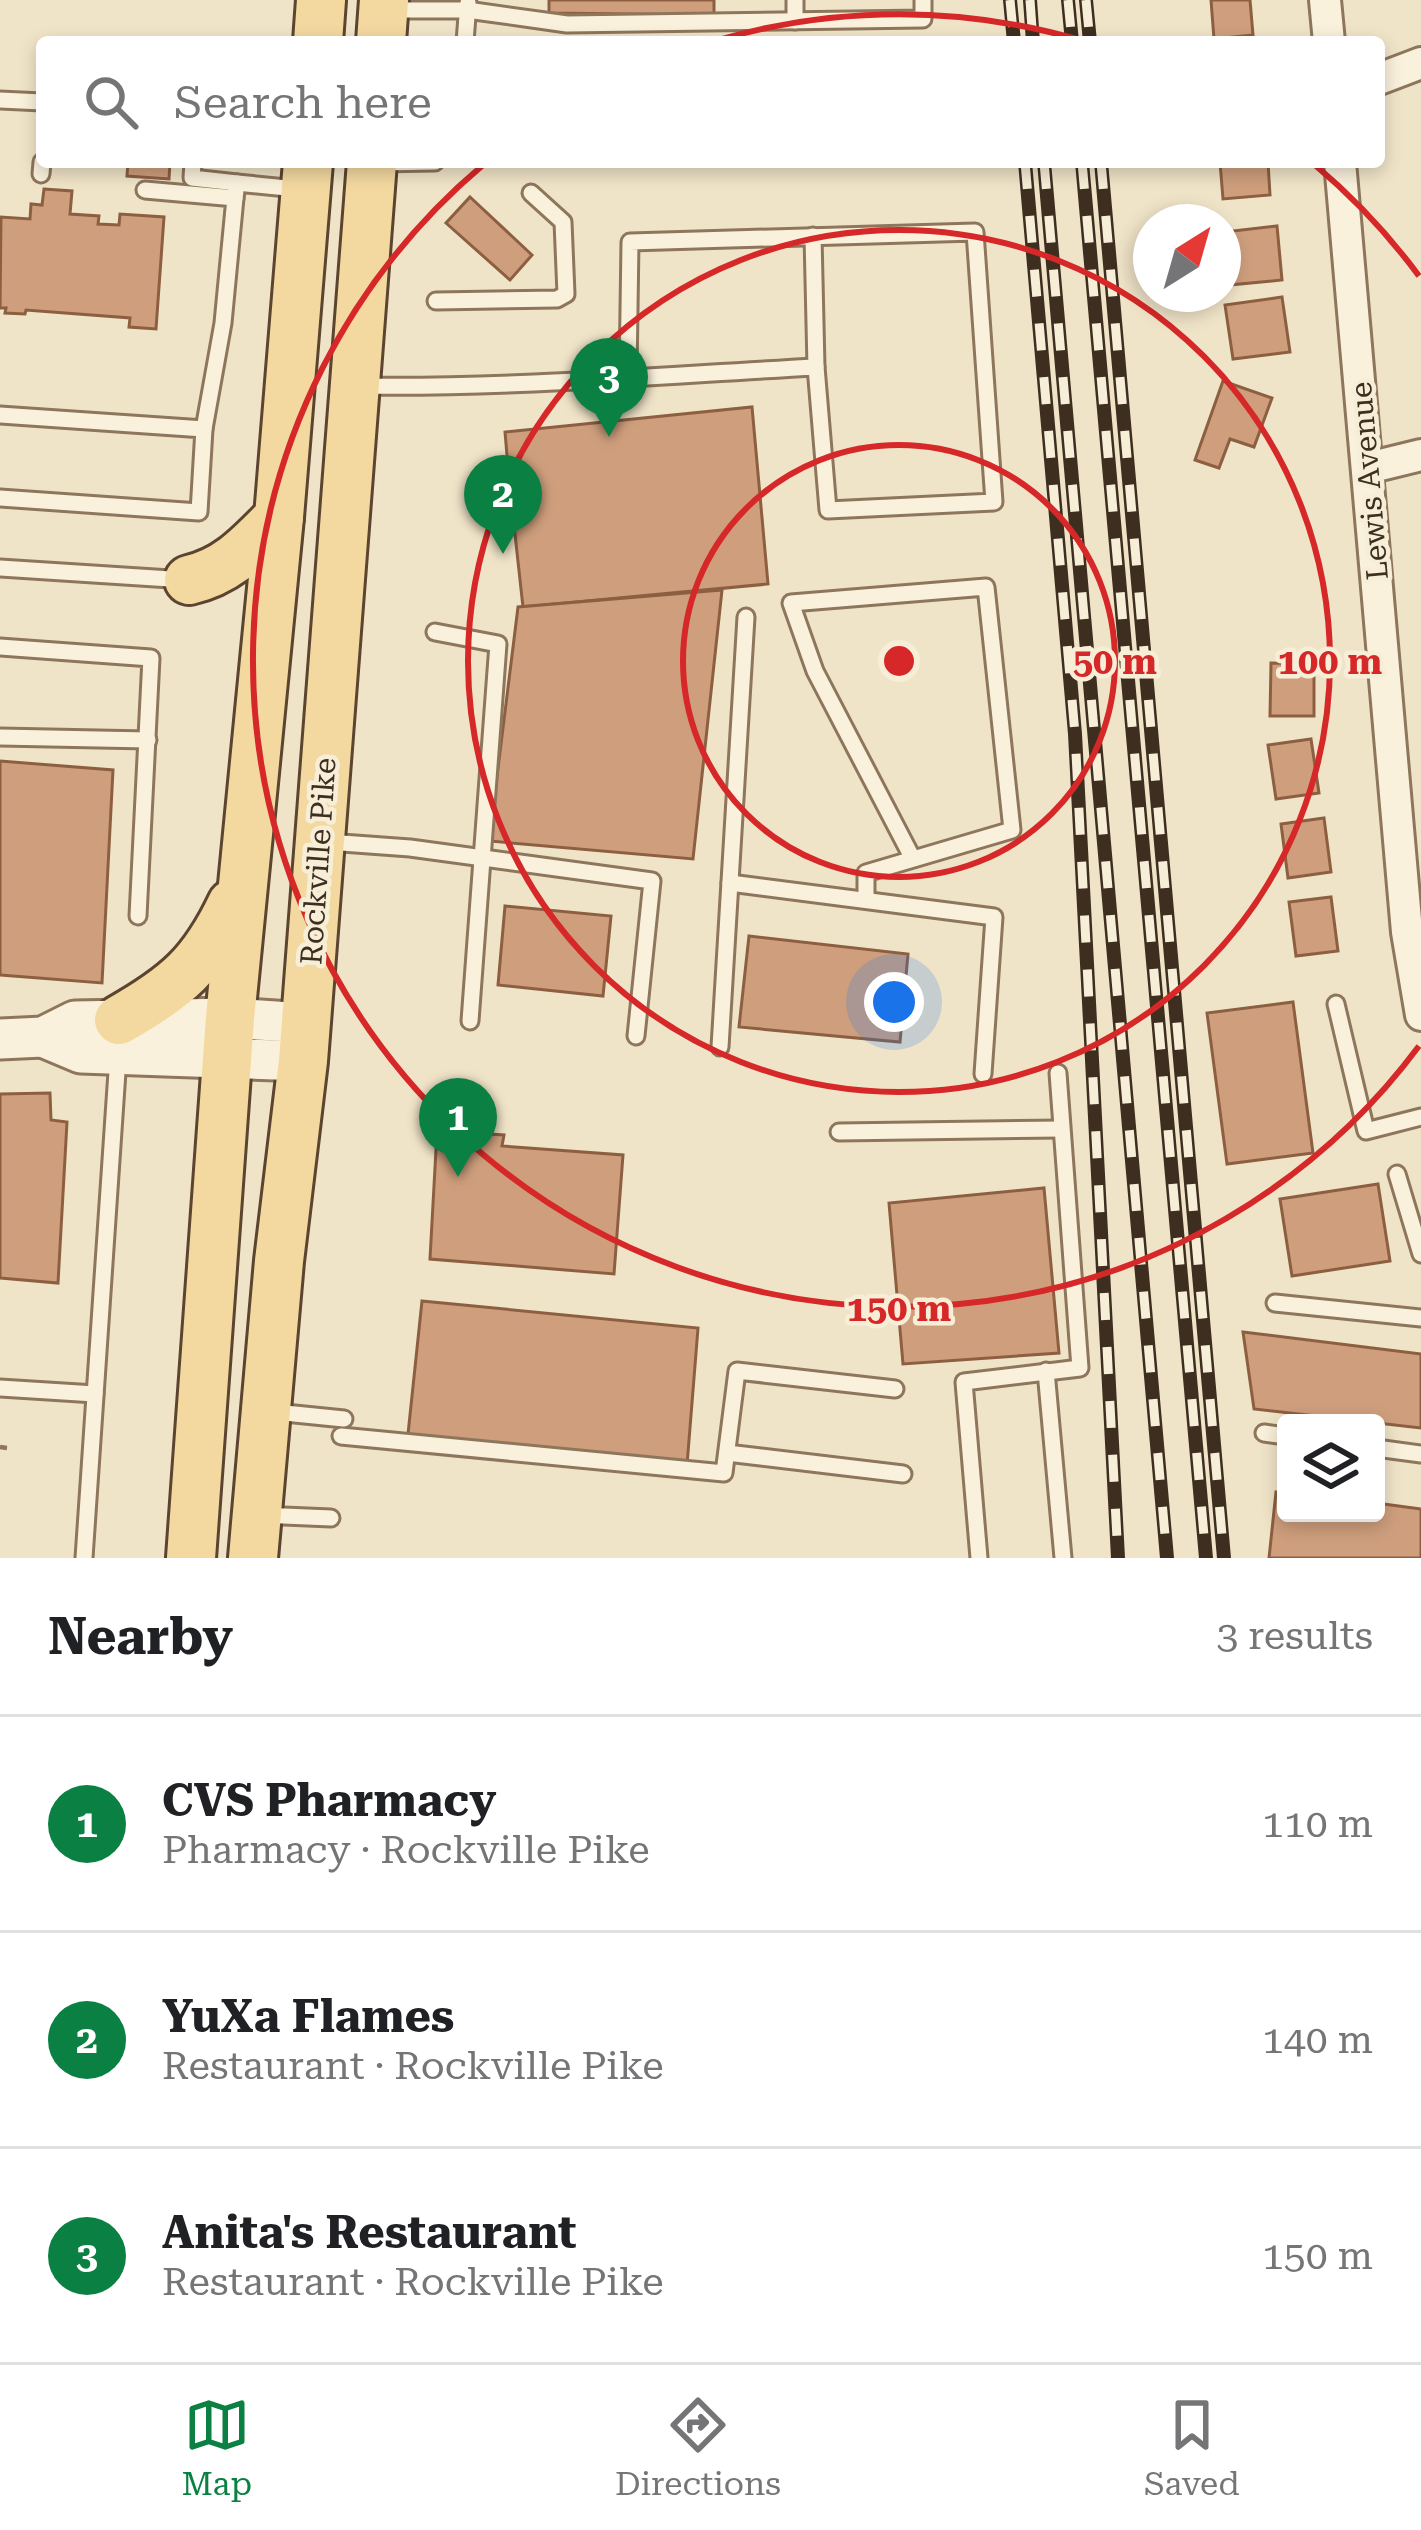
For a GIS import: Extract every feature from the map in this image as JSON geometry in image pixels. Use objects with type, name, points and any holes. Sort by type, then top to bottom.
[{"type":"main road","points":[[318,36],[321,0]]},
{"type":"main road","name":"Rockville Pike","points":[[255,1536],[278,1261],[304,1042],[372,168]]},
{"type":"main road","points":[[191,1558],[229,1038],[307,176]]},
{"type":"main road","points":[[189,580],[213,575],[234,562],[279,517]]},
{"type":"main road","points":[[189,580],[264,650]]},
{"type":"main road","points":[[118,1037],[208,951],[244,878]]},
{"type":"street","points":[[1325,0],[1328,36]]},
{"type":"street","points":[[1385,77],[1421,63]]},
{"type":"street","name":"Lewis Avenue","points":[[1341,168],[1407,932],[1421,1016]]},
{"type":"street","points":[[1368,468],[1421,455]]},
{"type":"street","points":[[0,1039],[43,1037],[75,1021],[118,1037],[304,1042]]},
{"type":"lane","points":[[795,0],[795,21]]},
{"type":"lane","points":[[382,17],[468,5],[566,24],[922,19],[923,0]]},
{"type":"lane","points":[[465,36],[468,5]]},
{"type":"lane","points":[[0,100],[36,103]]},
{"type":"lane","points":[[193,168],[192,178],[239,188]]},
{"type":"lane","points":[[219,181],[220,168]]},
{"type":"lane","points":[[0,498],[199,512],[208,390],[223,323],[245,168]]},
{"type":"lane","points":[[145,190],[239,188],[307,176]]},
{"type":"lane","points":[[436,301],[557,299],[566,294],[563,222],[531,193]]},
{"type":"lane","points":[[628,377],[629,242],[813,236],[975,232],[994,502],[828,510],[813,236]]},
{"type":"lane","points":[[354,386],[441,387],[817,368]]},
{"type":"lane","points":[[0,415],[204,429]]},
{"type":"lane","points":[[0,568],[189,580]]},
{"type":"lane","points":[[866,900],[866,873],[914,859],[1012,830],[986,587],[791,603],[815,671],[914,859]]},
{"type":"lane","points":[[720,1047],[746,617]]},
{"type":"lane","points":[[435,632],[498,644],[470,1021]]},
{"type":"lane","points":[[0,646],[151,658],[138,916]]},
{"type":"lane","points":[[0,737],[148,740]]},
{"type":"lane","points":[[319,841],[410,848],[652,881],[636,1036]]},
{"type":"lane","points":[[730,883],[994,917],[982,1073]]},
{"type":"lane","points":[[1336,1004],[1366,1131],[1421,1117]]},
{"type":"lane","points":[[84,1558],[118,1037]]},
{"type":"lane","points":[[979,1558],[964,1382],[1080,1368],[1058,1073]]},
{"type":"lane","points":[[839,1132],[1061,1129]]},
{"type":"lane","points":[[1397,1174],[1421,1254]]},
{"type":"lane","points":[[1276,1303],[1421,1318]]},
{"type":"lane","points":[[266,1411],[342,1428],[724,1473],[737,1371],[895,1389]]},
{"type":"lane","points":[[1046,1371],[1063,1558]]},
{"type":"lane","points":[[0,1388],[95,1394]]},
{"type":"lane","points":[[1264,1433],[1277,1435]]},
{"type":"lane","points":[[1385,1449],[1421,1454]]},
{"type":"lane","points":[[727,1453],[903,1474]]},
{"type":"lane","points":[[255,1536],[331,1518]]},
{"type":"building","points":[[549,0],[714,0],[714,15],[549,13]]},
{"type":"building","points":[[1211,0],[1250,0],[1253,35],[1214,36]]},
{"type":"building","points":[[128,168],[170,168],[169,179],[127,176]]},
{"type":"building","points":[[1220,168],[1268,168],[1270,195],[1223,199]]},
{"type":"building","points":[[44,189],[72,191],[70,214],[99,216],[98,224],[119,225],[120,214],[164,217],[156,329],[129,327],[130,318],[26,310],[25,314],[5,313],[6,308],[0,308],[1,217],[30,219],[31,204],[42,205]]},
{"type":"building","points":[[470,197],[532,255],[510,280],[446,223]]},
{"type":"building","points":[[1277,226],[1282,280],[1241,284],[1241,230]]},
{"type":"building","points":[[1282,297],[1290,352],[1233,359],[1226,312],[1241,312],[1241,303]]},
{"type":"building","points":[[1223,381],[1272,398],[1254,447],[1230,439],[1219,468],[1195,460]]},
{"type":"building","points":[[752,407],[768,584],[523,607],[512,507],[501,508],[499,479],[509,479],[505,432]]},
{"type":"building","points":[[722,590],[693,859],[489,841],[518,607]]},
{"type":"building","points":[[1271,663],[1314,664],[1314,716],[1270,716]]},
{"type":"building","points":[[1311,739],[1319,793],[1276,799],[1268,745]]},
{"type":"building","points":[[0,761],[113,770],[102,983],[0,975]]},
{"type":"building","points":[[1324,818],[1331,872],[1288,878],[1281,824]]},
{"type":"building","points":[[1331,897],[1338,951],[1296,956],[1289,902]]},
{"type":"building","points":[[505,906],[611,916],[603,996],[498,985]]},
{"type":"building","points":[[749,936],[908,954],[900,1042],[739,1027]]},
{"type":"building","points":[[1293,1002],[1313,1153],[1227,1164],[1207,1013]]},
{"type":"building","points":[[50,1093],[51,1120],[67,1122],[58,1283],[0,1278],[0,1094]]},
{"type":"building","points":[[437,1131],[504,1135],[502,1146],[623,1155],[614,1274],[430,1259]]},
{"type":"building","points":[[1378,1184],[1390,1261],[1292,1276],[1280,1199]]},
{"type":"building","points":[[1044,1188],[1059,1353],[903,1364],[889,1203]]},
{"type":"building","points":[[422,1301],[698,1328],[687,1465],[408,1434]]},
{"type":"building","points":[[1243,1332],[1421,1354],[1421,1428],[1385,1424],[1385,1414],[1254,1409]]},
{"type":"building","points":[[1276,1492],[1277,1522],[1385,1522],[1385,1504],[1421,1509],[1421,1558],[1269,1558]]},
{"type":"railway","points":[[1010,0],[1013,36]]},
{"type":"railway","points":[[1030,0],[1033,36]]},
{"type":"railway","points":[[1068,0],[1071,36]]},
{"type":"railway","points":[[1086,0],[1089,36]]},
{"type":"railway","points":[[1026,168],[1075,734],[1118,1558]]},
{"type":"railway","points":[[1045,168],[1167,1558]]},
{"type":"railway","points":[[1083,168],[1206,1558]]},
{"type":"railway","points":[[1102,168],[1224,1558]]},
{"type":"place","name":"Anita's Restaurant","points":[[609,437]]},
{"type":"place","name":"YuXa Flames","points":[[503,554]]},
{"type":"place","name":"CVS Pharmacy","points":[[458,1177]]}]
